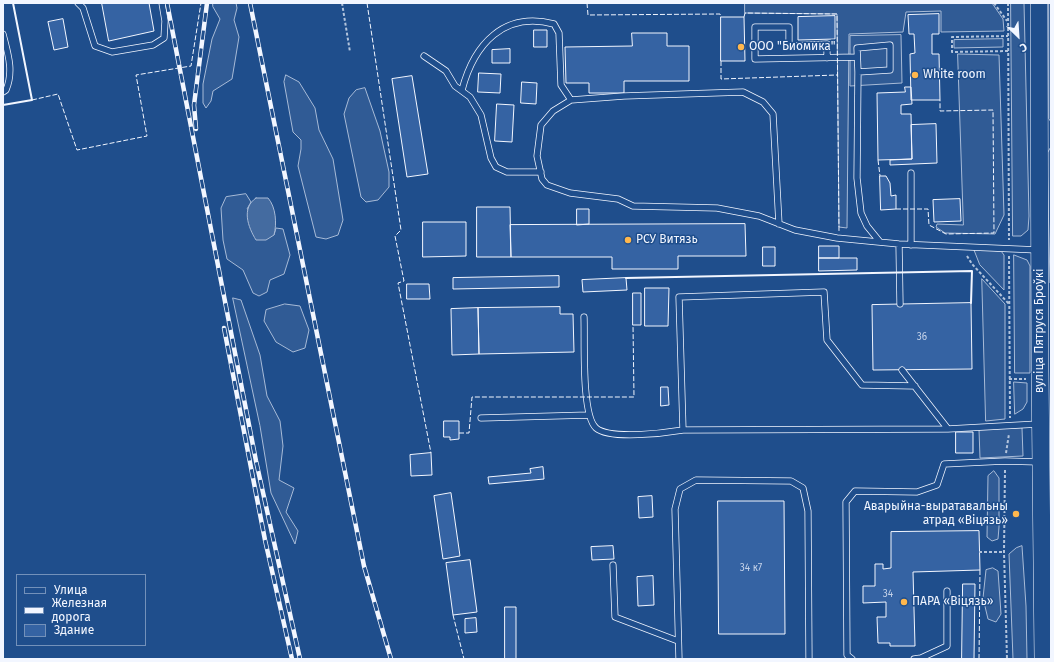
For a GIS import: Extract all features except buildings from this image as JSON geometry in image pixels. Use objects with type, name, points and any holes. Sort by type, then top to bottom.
[{"type":"main road","name":"вуліца Пятруся Броўкі","points":[[1039,3],[1040,424],[1041,462],[1046,501],[1043,659]]},
{"type":"main road","points":[[1039,115],[1051,128]]},
{"type":"main road","points":[[1039,161],[1043,150],[1051,142]]},
{"type":"lane","points":[[78,3],[83,5],[95,46],[112,52],[153,45],[164,38],[165,21],[162,3]]},
{"type":"lane","points":[[462,90],[466,72],[484,45],[504,27],[520,21],[542,21],[554,24],[559,33],[561,85],[571,100]]},
{"type":"lane","points":[[828,58],[827,44],[789,46],[789,27],[755,27],[755,59],[828,58],[857,57]]},
{"type":"lane","points":[[3,34],[11,67],[10,80],[6,90],[3,92]]},
{"type":"lane","points":[[858,72],[890,70],[890,45],[857,48],[857,178],[861,213],[867,226],[880,242]]},
{"type":"lane","points":[[424,56],[446,71],[455,86],[470,97],[481,115],[491,158],[496,166],[507,172],[541,172]]},
{"type":"lane","points":[[779,224],[773,114],[763,102],[743,92],[624,96],[571,100],[552,111],[541,125],[537,156],[541,172],[547,186],[570,193],[618,199],[633,206],[717,208],[759,216],[779,224],[795,230],[880,242],[911,245],[1040,250]]},
{"type":"lane","points":[[911,173],[911,245]]},
{"type":"lane","points":[[898,244],[900,304]]},
{"type":"lane","points":[[683,430],[680,297],[824,292],[827,340],[862,384],[915,386]]},
{"type":"lane","points":[[584,317],[586,397],[589,415],[596,428],[613,434],[658,434],[683,430],[948,429],[1040,424]]},
{"type":"lane","points":[[902,370],[948,429]]},
{"type":"lane","points":[[481,418],[589,415]]},
{"type":"lane","points":[[852,659],[846,655],[846,502],[855,491],[917,492],[937,485],[944,464],[1005,461],[1041,462]]},
{"type":"lane","points":[[679,659],[675,509],[680,489],[696,480],[791,481],[803,488],[808,511],[809,659]]},
{"type":"lane","points":[[613,565],[615,617],[678,641]]},
{"type":"lane","points":[[914,659],[921,658],[947,646],[947,591]]},
{"type":"path","points":[[342,3],[350,52]]},
{"type":"path","points":[[994,3],[1008,22]]},
{"type":"path","points":[[1007,659],[1004,552],[1005,461],[1010,425],[1008,3]]},
{"type":"path","points":[[1008,36],[952,37],[952,52],[1008,51]]},
{"type":"path","points":[[961,247],[972,264],[1009,304]]},
{"type":"path","points":[[979,552],[1004,552]]},
{"type":"shaded area","points":[[213,3],[236,3],[237,8],[234,20],[239,37],[232,79],[213,91],[211,101],[206,108],[203,103],[203,84],[212,39],[220,19],[213,7]]},
{"type":"shaded area","points":[[745,3],[992,3],[1003,19],[1004,31],[941,32],[941,11],[906,12],[903,32],[849,34],[847,228],[839,227],[837,14],[745,13]]},
{"type":"shaded area","points":[[1011,3],[1024,3],[1029,216],[1028,230],[1021,236],[1013,236]]},
{"type":"shaded area","points":[[1049,3],[1051,3],[1051,122],[1049,119]]},
{"type":"shaded area","points":[[901,35],[902,83],[850,86],[850,36]]},
{"type":"shaded area","points":[[1003,39],[1003,47],[954,48],[954,40]]},
{"type":"shaded area","points":[[958,54],[999,55],[1004,215],[995,234],[945,233],[936,227],[937,224],[963,225]]},
{"type":"shaded area","points":[[286,75],[299,82],[315,108],[319,130],[333,159],[343,220],[338,235],[326,239],[316,237],[298,166],[301,140],[293,132],[284,82]]},
{"type":"shaded area","points":[[365,88],[380,131],[389,172],[389,187],[378,200],[366,202],[361,197],[344,114],[349,98],[356,90]]},
{"type":"shaded area","points":[[1051,147],[1051,283],[1050,283],[1047,154]]},
{"type":"shaded area","points":[[246,194],[251,202],[247,209],[274,235],[276,228],[283,229],[290,255],[284,274],[270,280],[267,292],[259,296],[253,293],[243,270],[227,259],[223,240],[221,208],[226,197]]},
{"type":"shaded area","points":[[256,198],[268,198],[273,206],[276,221],[274,235],[266,240],[256,240],[247,218],[247,212],[251,202]]},
{"type":"shaded area","points":[[974,249],[1001,251],[1004,255],[1004,290],[980,265]]},
{"type":"shaded area","points":[[1014,255],[1027,260],[1030,266],[1030,373],[1015,373]]},
{"type":"shaded area","points":[[982,279],[1005,304],[1005,419],[986,421]]},
{"type":"shaded area","points":[[233,298],[241,300],[260,355],[267,396],[280,421],[283,446],[279,480],[294,488],[286,512],[298,531],[295,544],[271,493],[260,426]]},
{"type":"shaded area","points":[[285,304],[300,306],[309,330],[305,348],[293,352],[276,342],[264,321],[266,310]]},
{"type":"shaded area","points":[[1014,382],[1027,383],[1027,402],[1023,409],[1015,414]]},
{"type":"shaded area","points":[[1022,428],[1023,456],[980,458],[979,430]]},
{"type":"shaded area","points":[[994,471],[999,478],[999,527],[998,539],[992,541],[987,537],[988,476]]},
{"type":"shaded area","points":[[1022,546],[1026,606],[1027,659],[1013,659],[1009,554],[1016,548]]},
{"type":"shaded area","points":[[993,568],[998,571],[1001,614],[996,622],[988,619],[983,598],[986,570]]},
{"type":"railway","points":[[167,3],[256,461],[300,659]]},
{"type":"railway","points":[[196,129],[194,105],[207,3]]},
{"type":"railway","points":[[250,3],[364,566],[391,659]]},
{"type":"railway","points":[[224,328],[265,540],[292,659]]},
{"type":"fence","points":[[32,100],[58,94],[77,150],[147,136],[136,75],[191,66],[201,3]]},
{"type":"fence","points":[[367,3],[401,230],[395,236],[404,281],[398,283],[431,453]]},
{"type":"fence","points":[[587,3],[588,15],[720,14],[721,17]]},
{"type":"fence","points":[[744,17],[745,13],[837,14],[839,231]]},
{"type":"fence","points":[[721,61],[721,79],[837,75]]},
{"type":"fence","points":[[896,209],[928,209],[929,225],[946,234],[994,233],[993,110],[940,111],[940,100]]},
{"type":"fence","points":[[878,160],[880,176]]},
{"type":"fence","points":[[1051,283],[1051,340]]},
{"type":"fence","points":[[459,433],[469,433],[472,397],[634,397],[633,325]]},
{"type":"fence","points":[[979,659],[980,570]]},
{"type":"fence","points":[[453,615],[464,659]]},
{"type":"wall","points":[[3,105],[32,100],[13,3]]},
{"type":"wall","points":[[626,278],[972,271],[971,303]]},
{"type":"place","name":"ООО \"Биомика\"","points":[[741,47]]},
{"type":"place","name":"White room","points":[[915,75]]},
{"type":"place","name":"РСУ Витязь","points":[[628,240]]},
{"type":"place","name":"Аварыйна-выратавальны атрад «Віцязь»","points":[[1016,514]]},
{"type":"place","name":"ПАРА «Віцязь»","points":[[904,602]]}]
